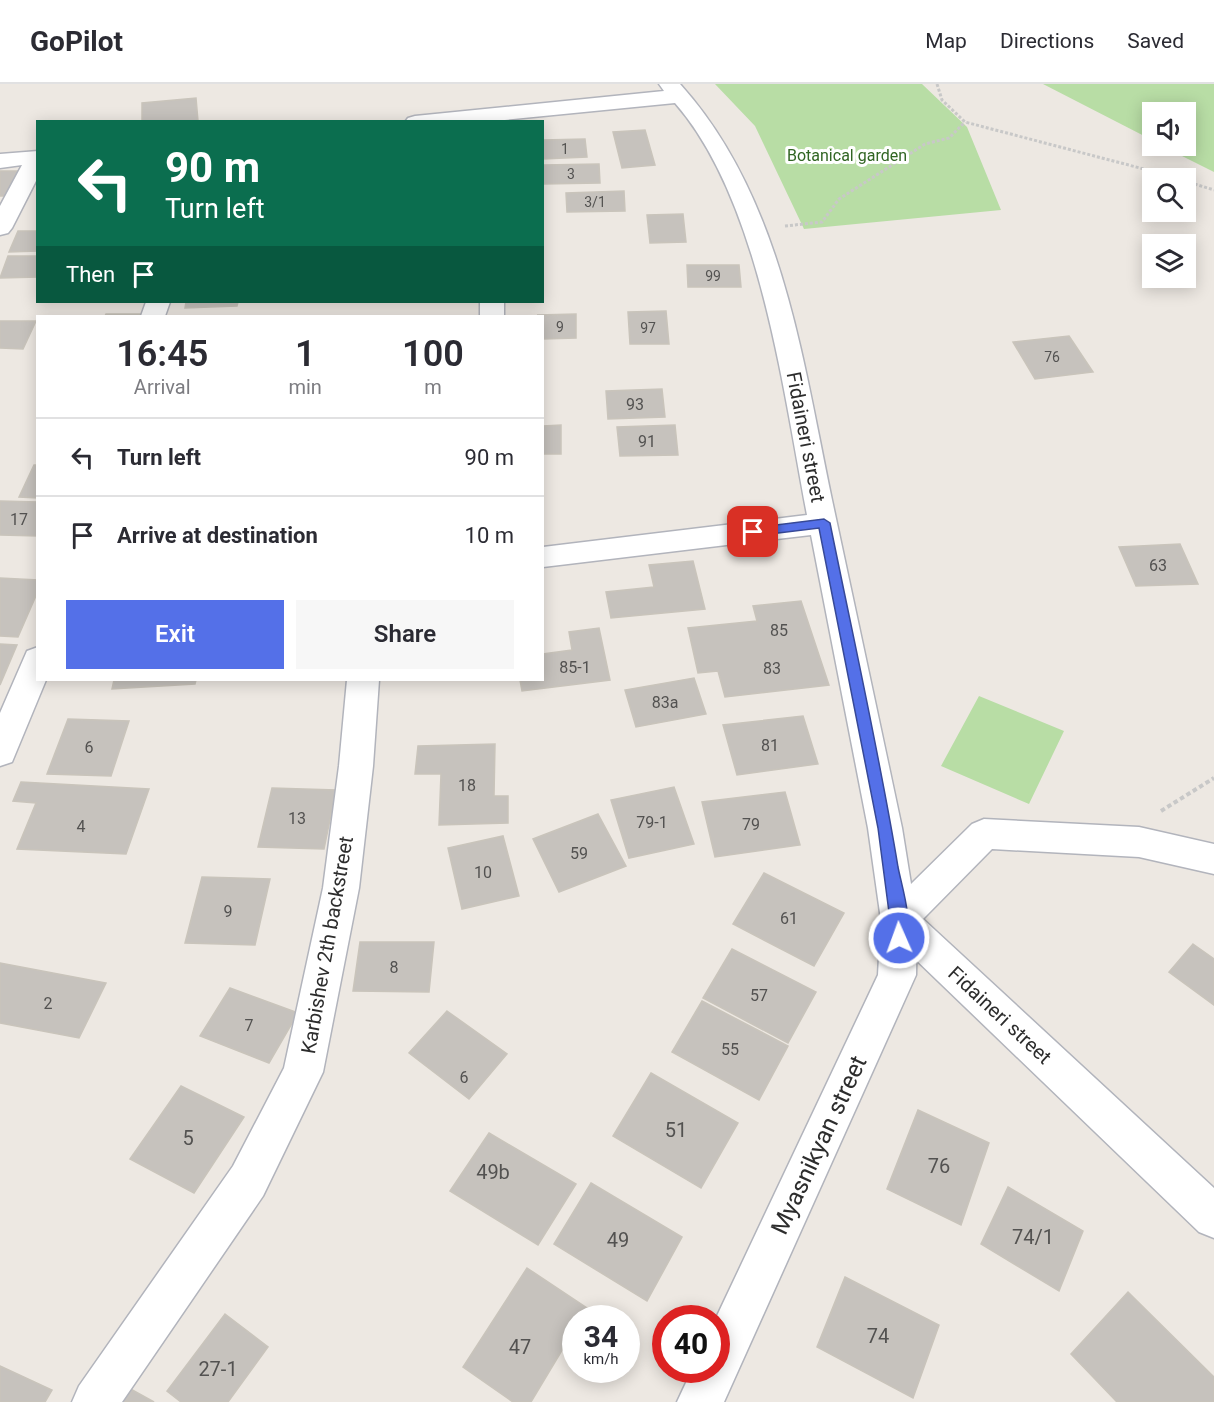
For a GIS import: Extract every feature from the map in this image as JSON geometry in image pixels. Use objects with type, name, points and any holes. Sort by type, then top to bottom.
[{"type":"street","points":[[456,120],[497,118],[674,90]]},
{"type":"street","name":"Fidaineri street","points":[[674,90],[706,129],[729,170],[752,229],[780,313],[885,828],[899,920],[1214,1217]]},
{"type":"street","points":[[0,161],[36,157]]},
{"type":"street","points":[[0,228],[36,159]]},
{"type":"street","points":[[544,558],[824,523]]},
{"type":"street","points":[[0,753],[36,664]]},
{"type":"street","name":"Karbishev 2th backstreet","points":[[95,1402],[248,1181],[303,1072],[341,888],[356,766],[363,681]]},
{"type":"street","points":[[899,920],[984,834],[1139,842],[1214,859]]},
{"type":"street","name":"Myasnikyan street","points":[[730,1338],[897,975],[899,920]]},
{"type":"street","name":"Myasnikyan street","points":[[700,1402],[709,1383]]},
{"type":"path","points":[[937,84],[942,100],[964,122],[1142,169]]},
{"type":"path","points":[[752,229],[822,222],[839,199],[925,144],[949,138],[964,122]]},
{"type":"path","points":[[1196,184],[1214,190]]},
{"type":"green space","name":"Botanical garden","points":[[715,84],[922,84],[967,127],[1001,210],[804,229],[755,126]]},
{"type":"green space","points":[[1043,84],[1214,84],[1214,172],[1182,156],[1196,156],[1196,102],[1142,102],[1142,135]]},
{"type":"green space","points":[[979,696],[1064,731],[1029,804],[941,766]]},
{"type":"building","points":[[196,98],[198,120],[142,120],[142,103]]},
{"type":"building","points":[[645,130],[655,165],[622,168],[613,132]]},
{"type":"building","points":[[585,139],[587,157],[544,159],[544,140]]},
{"type":"building","points":[[599,164],[600,183],[544,184],[544,165]]},
{"type":"building","points":[[0,171],[20,171],[7,196],[0,196]]},
{"type":"building","points":[[624,191],[625,211],[567,212],[566,193]]},
{"type":"building","points":[[683,214],[686,242],[650,243],[647,215]]},
{"type":"building","points":[[18,231],[36,231],[36,251],[9,252]]},
{"type":"building","points":[[8,256],[36,256],[36,277],[0,278]]},
{"type":"building","points":[[687,265],[739,265],[741,287],[688,287]]},
{"type":"building","points":[[186,303],[238,303],[237,306],[185,308]]},
{"type":"building","points":[[666,311],[669,344],[630,344],[628,312]]},
{"type":"building","points":[[106,314],[140,314],[140,315]]},
{"type":"building","points":[[576,314],[576,338],[544,339],[544,315],[537,315]]},
{"type":"building","points":[[0,321],[36,321],[23,349],[0,348]]},
{"type":"building","points":[[1069,336],[1093,372],[1035,379],[1013,342]]},
{"type":"building","points":[[662,389],[665,417],[608,419],[606,391]]},
{"type":"building","points":[[561,425],[561,454],[544,454],[544,426]]},
{"type":"building","points":[[675,425],[678,455],[620,456],[617,427]]},
{"type":"building","points":[[34,465],[36,465],[36,498],[19,497]]},
{"type":"building","points":[[0,501],[36,502],[36,536],[0,535]]},
{"type":"building","points":[[1180,544],[1198,584],[1136,586],[1119,547]]},
{"type":"building","points":[[693,561],[705,609],[611,618],[606,592],[654,587],[649,565]]},
{"type":"building","points":[[0,578],[36,580],[36,596],[18,637],[0,636]]},
{"type":"building","points":[[801,601],[829,685],[725,697],[718,671],[698,673],[688,628],[757,621],[753,606]]},
{"type":"building","points":[[599,628],[610,680],[522,691],[520,681],[544,681],[544,654],[572,650],[569,632]]},
{"type":"building","points":[[0,644],[17,645],[0,685]]},
{"type":"building","points":[[694,678],[706,714],[636,727],[625,690]]},
{"type":"building","points":[[114,681],[196,681],[195,684],[112,689]]},
{"type":"building","points":[[803,716],[818,764],[737,775],[723,725]]},
{"type":"building","points":[[68,719],[129,721],[111,776],[47,774]]},
{"type":"building","points":[[495,744],[494,796],[508,796],[508,823],[439,825],[441,774],[415,774],[418,746]]},
{"type":"building","points":[[21,782],[149,789],[126,854],[17,849],[36,803],[13,801]]},
{"type":"building","points":[[674,787],[694,844],[629,858],[611,800]]},
{"type":"building","points":[[272,788],[336,790],[324,849],[258,847]]},
{"type":"building","points":[[785,792],[800,845],[715,857],[702,802]]},
{"type":"building","points":[[598,814],[626,866],[559,892],[533,839]]},
{"type":"building","points":[[503,836],[519,896],[462,909],[448,848]]},
{"type":"building","points":[[764,873],[844,913],[814,966],[733,924]]},
{"type":"building","points":[[202,877],[270,879],[255,945],[185,943]]},
{"type":"building","points":[[360,942],[434,942],[429,992],[353,991]]},
{"type":"building","points":[[1193,944],[1214,959],[1214,1005],[1169,972]]},
{"type":"building","points":[[732,949],[816,992],[788,1043],[703,998]]},
{"type":"building","points":[[0,963],[106,983],[79,1038],[0,1023]]},
{"type":"building","points":[[230,988],[298,1013],[269,1063],[200,1036]]},
{"type":"building","points":[[702,1001],[788,1046],[759,1100],[672,1052]]},
{"type":"building","points":[[447,1011],[507,1054],[469,1099],[409,1053]]},
{"type":"building","points":[[651,1073],[738,1123],[701,1188],[613,1136]]},
{"type":"building","points":[[181,1086],[244,1117],[194,1193],[130,1159]]},
{"type":"building","points":[[918,1110],[989,1143],[961,1225],[887,1189]]},
{"type":"building","points":[[489,1133],[576,1184],[538,1245],[450,1191]]},
{"type":"building","points":[[591,1183],[682,1237],[647,1301],[554,1244]]},
{"type":"building","points":[[1008,1187],[1083,1231],[1059,1291],[981,1244]]},
{"type":"building","points":[[527,1268],[582,1305],[562,1305],[562,1350],[531,1402],[513,1402],[463,1367]]},
{"type":"building","points":[[845,1277],[939,1325],[913,1398],[817,1347]]},
{"type":"building","points":[[1128,1292],[1214,1377],[1214,1402],[1117,1402],[1071,1354]]},
{"type":"building","points":[[225,1314],[268,1347],[228,1402],[181,1402],[167,1391]]},
{"type":"building","points":[[0,1366],[52,1390],[45,1402],[0,1402]]},
{"type":"building","points":[[116,1381],[154,1402],[103,1402]]},
{"type":"route","points":[[753,532],[824,523],[885,828],[899,920],[899,938]]}]
